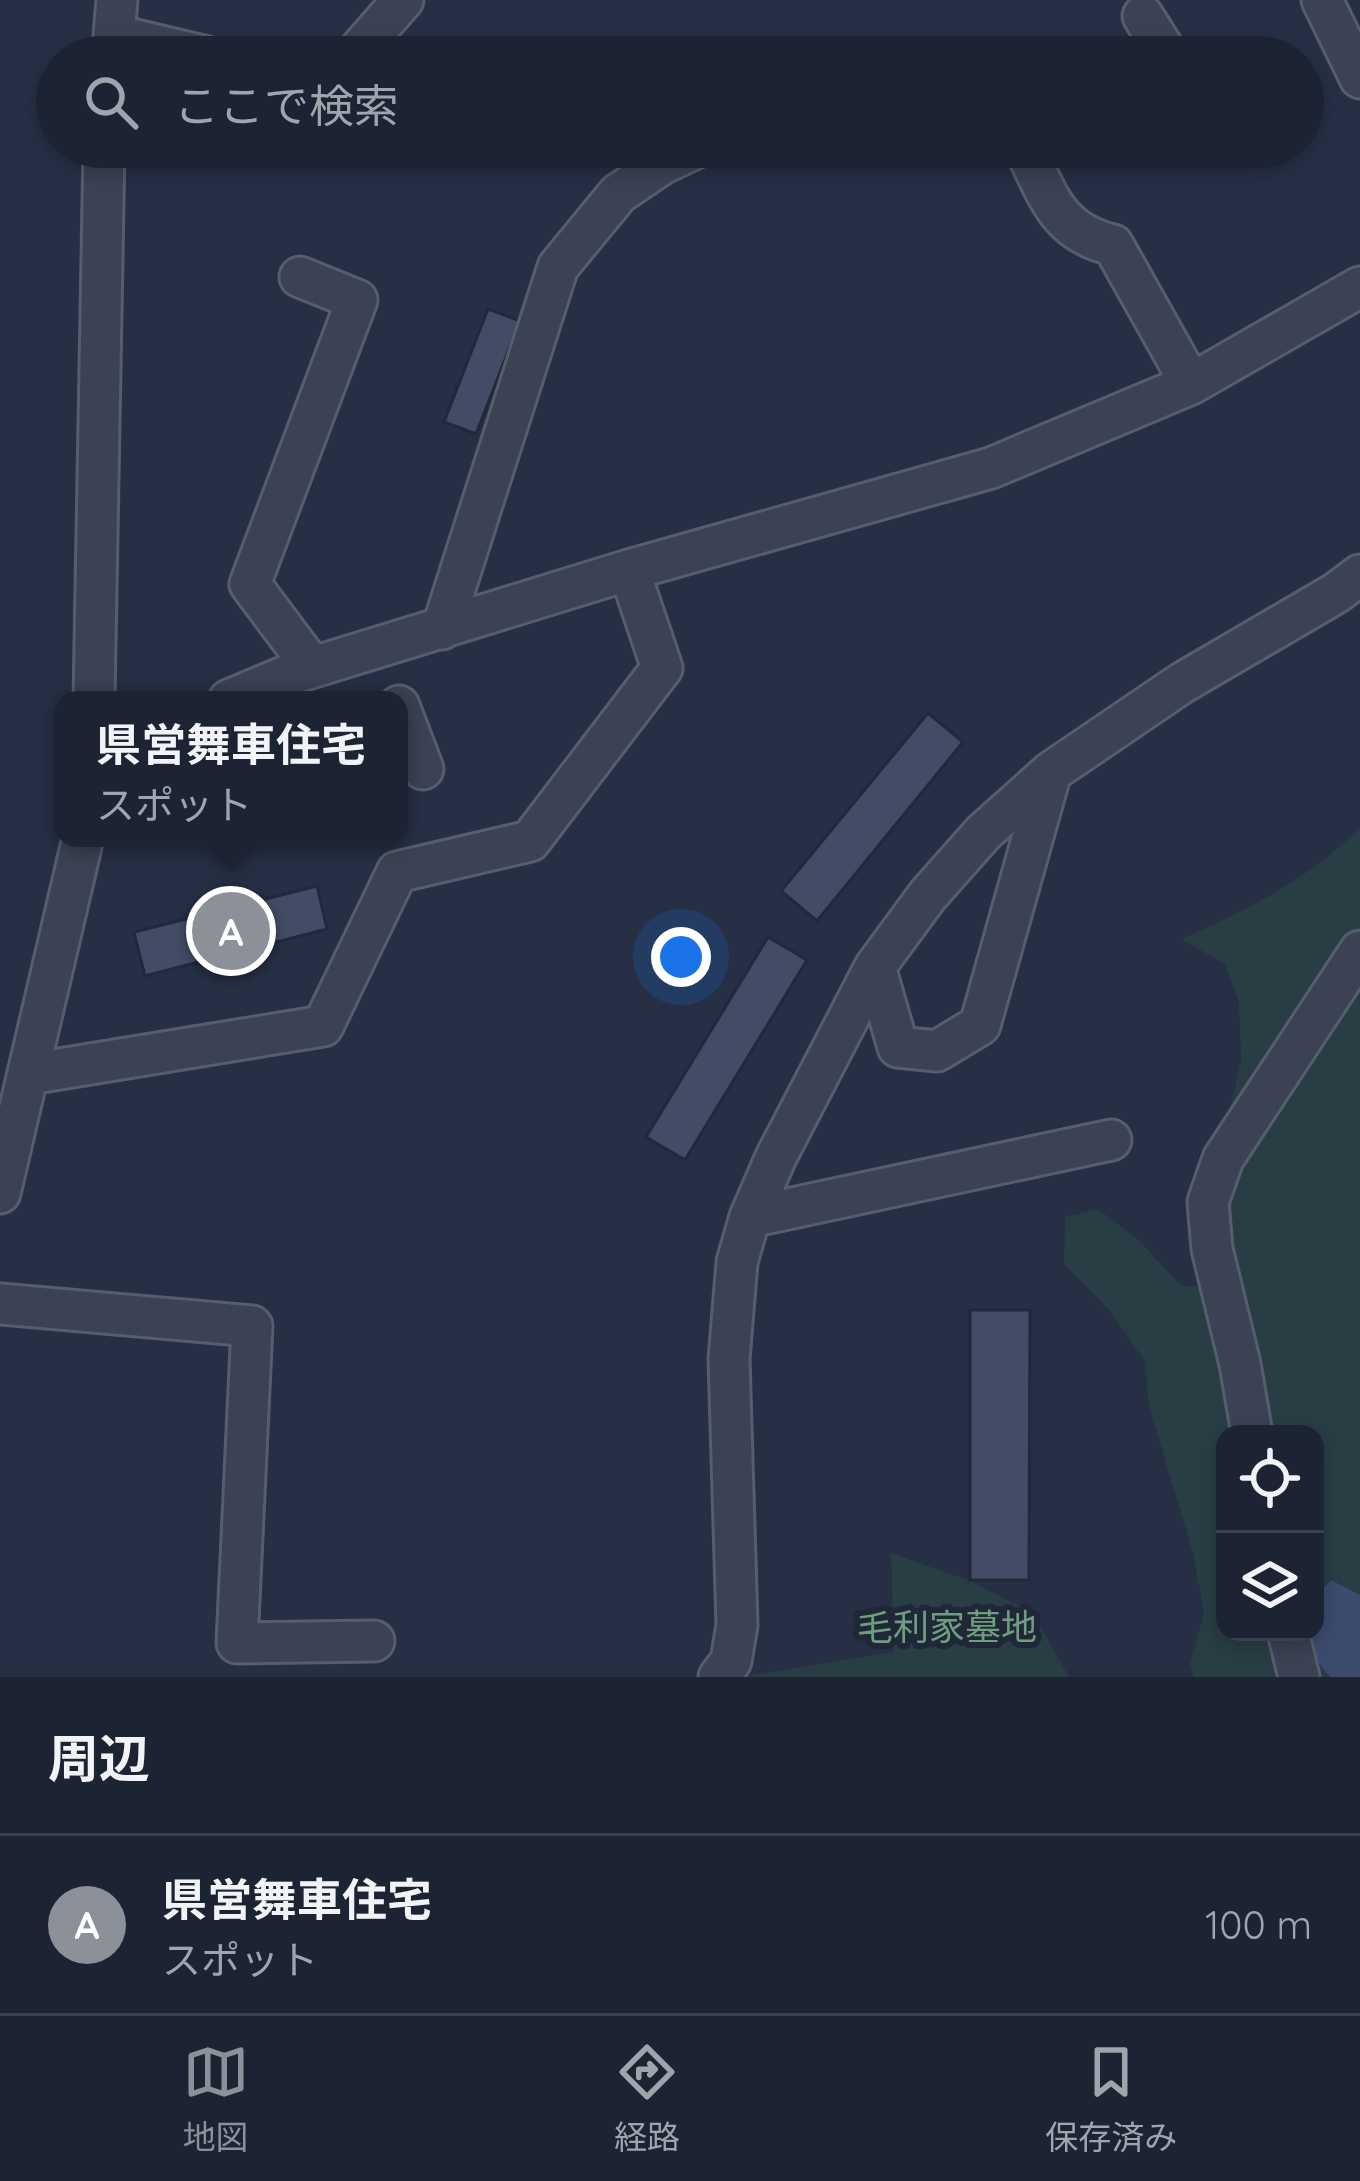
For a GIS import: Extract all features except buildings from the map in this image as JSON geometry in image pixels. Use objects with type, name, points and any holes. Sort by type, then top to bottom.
[{"type":"street","points":[[85,0],[114,30]]},
{"type":"street","points":[[372,36],[404,0]]},
{"type":"street","points":[[1322,0],[1360,78]]},
{"type":"street","points":[[1143,16],[1156,36]]},
{"type":"street","points":[[94,691],[104,168]]},
{"type":"street","points":[[442,628],[558,266],[618,194],[656,168]]},
{"type":"street","points":[[1035,168],[1061,219],[1088,239],[1113,245],[1191,384]]},
{"type":"street","points":[[300,277],[357,300],[250,584],[312,667]]},
{"type":"street","points":[[252,691],[312,667],[629,570],[991,468],[1191,384],[1360,286]]},
{"type":"street","points":[[29,1074],[322,1026],[397,872],[530,841],[662,668],[629,570]]},
{"type":"street","points":[[719,1677],[730,1661],[737,1625],[729,1359],[737,1262],[776,1157],[875,967],[970,849],[1052,772],[1182,683],[1360,575]]},
{"type":"street","points":[[377,648],[393,691]]},
{"type":"street","points":[[408,730],[422,769]]},
{"type":"street","points":[[875,967],[898,1047],[937,1051],[980,1025],[1052,772]]},
{"type":"street","points":[[0,1193],[81,847]]},
{"type":"street","points":[[1250,1425],[1212,1249],[1208,1202],[1223,1159],[1360,951]]},
{"type":"street","points":[[750,1217],[1111,1140]]},
{"type":"street","points":[[0,1304],[252,1326],[237,1643],[374,1641]]},
{"type":"street","points":[[1290,1641],[1299,1677]]},
{"type":"green space","points":[[1360,827],[1360,1677],[1194,1677],[1190,1664],[1204,1613],[1193,1553],[1148,1403],[1146,1363],[1109,1310],[1064,1264],[1065,1217],[1098,1209],[1140,1241],[1181,1286],[1211,1287],[1208,1165],[1229,1112],[1241,1061],[1239,1002],[1225,964],[1181,939],[1276,892]]},
{"type":"green space","name":"毛利家墓地","points":[[891,1553],[970,1581],[1033,1613],[1069,1677],[740,1677],[894,1652]]},
{"type":"water","points":[[1331,1580],[1360,1595],[1360,1677],[1330,1677],[1308,1649],[1310,1641],[1324,1641],[1324,1588]]},
{"type":"place","name":"県営舞車住宅","points":[[231,931]]}]
